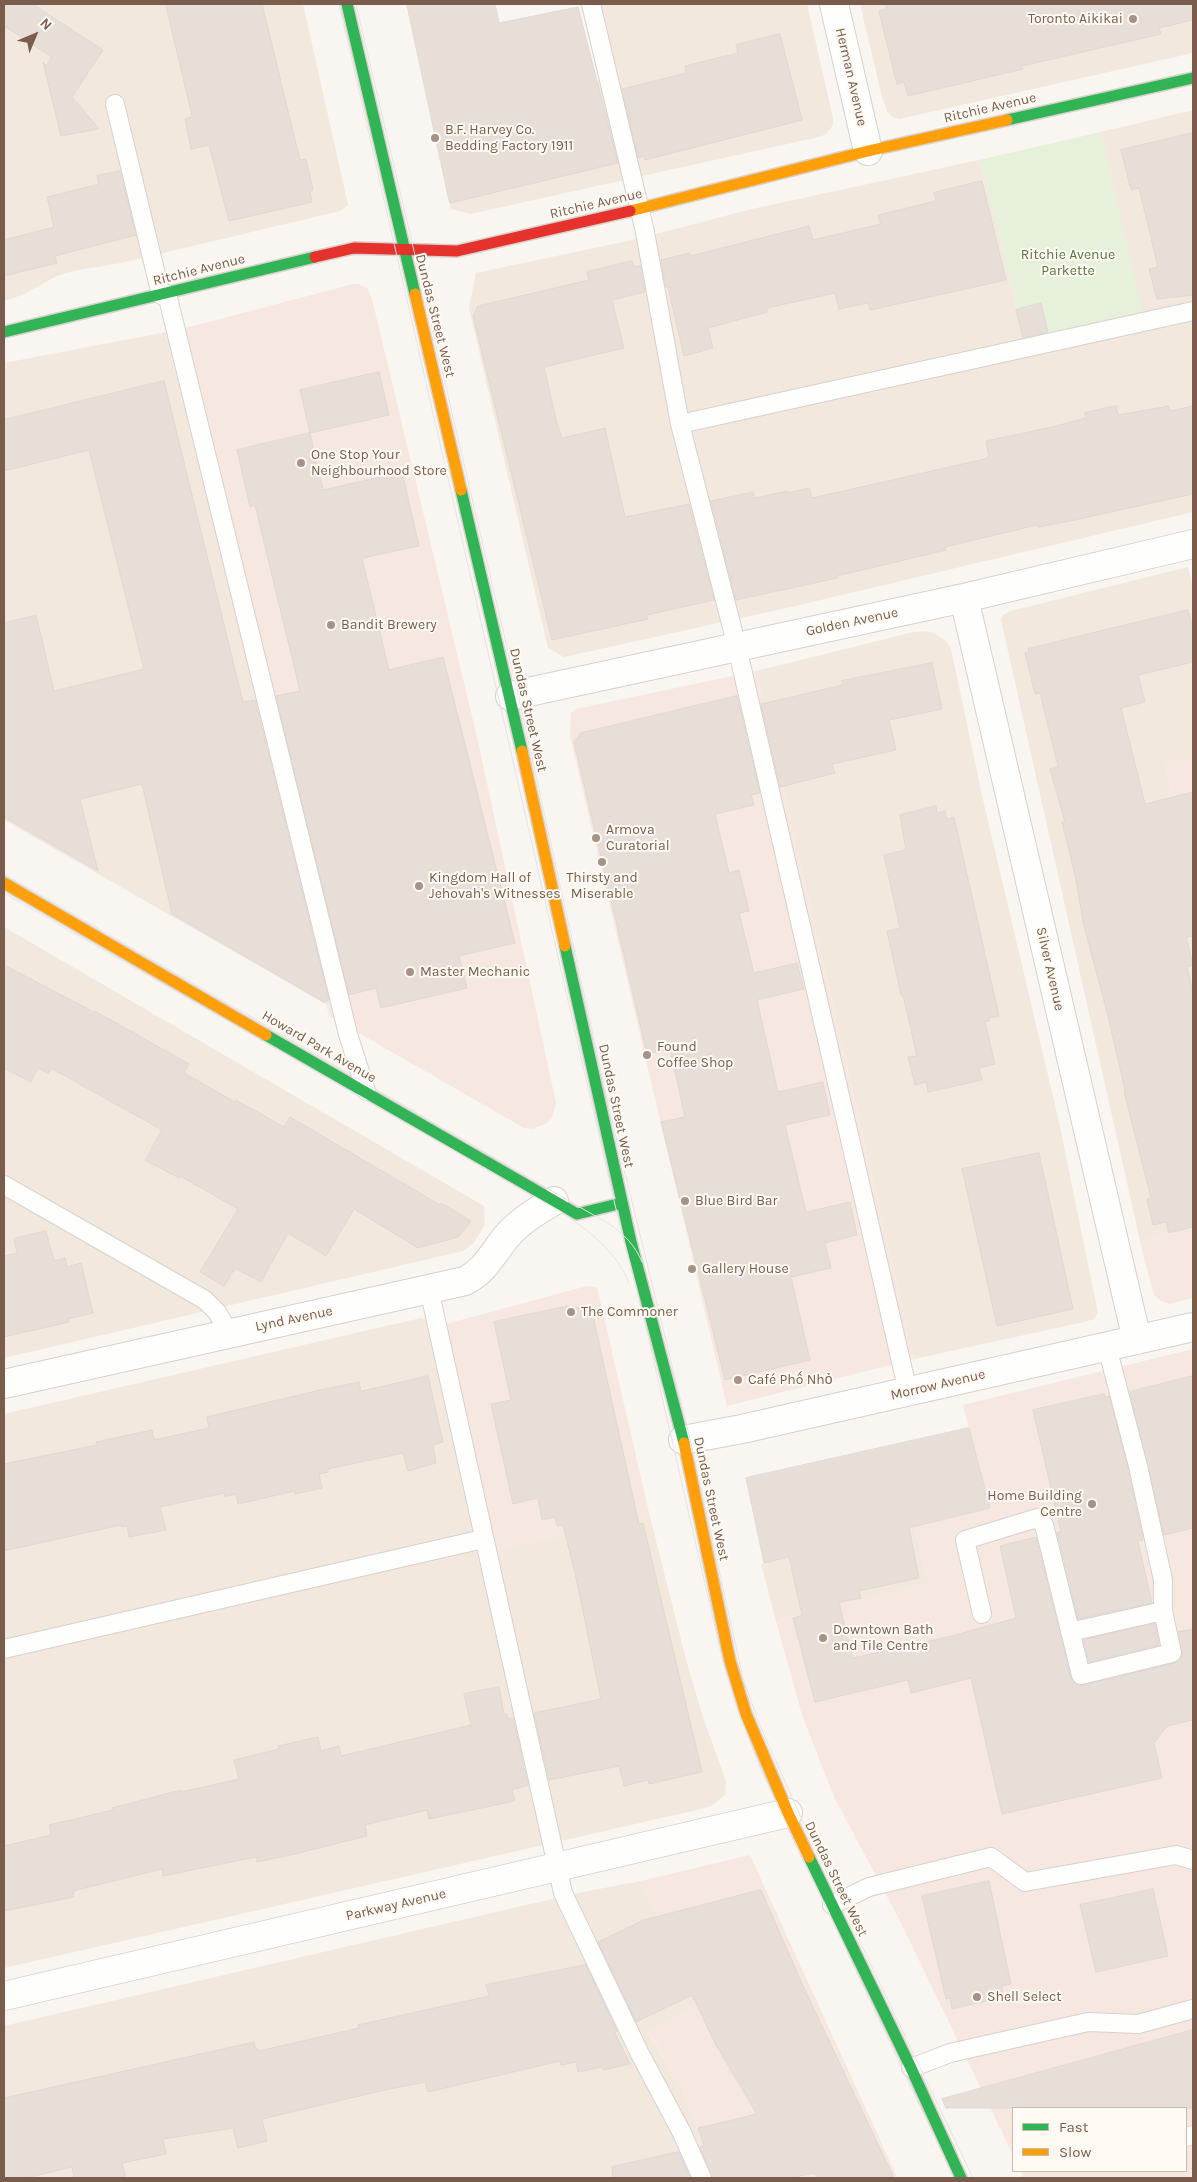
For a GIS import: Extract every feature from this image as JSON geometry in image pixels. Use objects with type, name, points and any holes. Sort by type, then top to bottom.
[{"type":"main road","name":"Dundas Street West","points":[[347,4],[510,696],[622,1202],[683,1440],[730,1661],[746,1714],[788,1813],[911,2068],[961,2178]]},
{"type":"main road","name":"Ritchie Avenue","points":[[4,332],[354,248],[457,251],[640,209],[868,150],[1193,78]]},
{"type":"main road","name":"Howard Park Avenue","points":[[4,883],[577,1214],[622,1202]]},
{"type":"street","name":"Herman Avenue","points":[[834,4],[868,150]]},
{"type":"street","name":"Golden Avenue","points":[[510,696],[964,598],[1193,544]]},
{"type":"street","name":"Silver Avenue","points":[[964,598],[1137,1340]]},
{"type":"street","name":"Lynd Avenue","points":[[4,1384],[465,1282],[488,1264],[508,1236],[554,1201]]},
{"type":"street","name":"Morrow Avenue","points":[[683,1440],[742,1429],[1193,1327]]},
{"type":"street","name":"Parkway Avenue","points":[[4,1996],[788,1813]]},
{"type":"lane","points":[[591,4],[640,209],[680,424],[738,647],[908,1392]]},
{"type":"lane","points":[[115,104],[348,1034],[366,1091]]},
{"type":"lane","points":[[680,424],[1193,311]]},
{"type":"lane","points":[[4,1185],[205,1300],[217,1312],[229,1333]]},
{"type":"lane","points":[[429,1289],[563,1893],[638,2052],[682,2133],[702,2178]]},
{"type":"lane","points":[[982,1614],[965,1540],[1037,1518],[1044,1525],[1081,1675],[1172,1654],[1162,1611],[1163,1580],[1138,1466],[1107,1347]]},
{"type":"lane","points":[[4,1649],[483,1539]]},
{"type":"lane","points":[[1070,1632],[1162,1611]]},
{"type":"lane","points":[[832,1905],[869,1887],[991,1857],[1025,1882],[1176,1855],[1193,1860]]},
{"type":"lane","points":[[911,2068],[950,2053],[1088,2022],[1138,2024],[1193,2009]]},
{"type":"shaded area","points":[[4,4],[303,4],[348,205],[340,211],[121,263],[78,270],[57,276],[22,295],[4,301]]},
{"type":"shaded area","points":[[583,4],[807,4],[833,125],[826,134],[819,137],[470,214],[451,209],[431,120],[601,80]]},
{"type":"shaded area","points":[[860,4],[1193,4],[1193,53],[899,119],[892,117],[887,111],[882,97]]},
{"type":"shaded area","points":[[1193,110],[1193,512],[795,606],[564,657],[548,648],[469,308],[476,273],[637,239],[752,209],[979,160],[989,190],[1024,340],[1142,313],[1101,132]]},
{"type":"shaded area","points":[[353,284],[367,288],[372,299],[477,737],[556,1103],[553,1115],[547,1123],[533,1129],[524,1128],[329,1016],[182,329]]},
{"type":"shaded area","points":[[182,329],[327,1005],[4,820],[4,363]]},
{"type":"shaded area","points":[[1188,567],[1193,589],[1193,759],[1166,764],[1193,893],[1193,1228],[1140,1241],[1001,620],[1003,615],[1011,611]]},
{"type":"shaded area","points":[[927,631],[946,641],[951,649],[983,800],[1059,1122],[1098,1313],[1094,1319],[1084,1322],[914,1359],[756,671],[914,632]]},
{"type":"shaded area","points":[[756,671],[914,1359],[727,1406],[570,736],[571,713],[576,709]]},
{"type":"shaded area","points":[[1193,759],[1193,893],[1166,764]]},
{"type":"shaded area","points":[[4,927],[484,1206],[485,1224],[474,1243],[463,1251],[4,1358]]},
{"type":"shaded area","points":[[1193,1228],[1193,1298],[1169,1304],[1161,1301],[1153,1292],[1140,1241]]},
{"type":"shaded area","points":[[587,1286],[597,1287],[650,1517],[495,1550],[446,1324]]},
{"type":"shaded area","points":[[421,1318],[446,1324],[495,1550],[650,1517],[689,1671],[726,1781],[725,1795],[711,1806],[701,1809],[4,1968],[4,1414]]},
{"type":"shaded area","points":[[1193,1349],[1193,2178],[1023,2178],[1020,2172],[1187,2172],[1187,2107],[1012,2107],[1012,2153],[899,1919],[834,1797],[802,1715],[776,1621],[929,1584],[915,1527],[990,1508],[963,1405]]},
{"type":"shaded area","points":[[915,1527],[929,1584],[776,1621],[761,1564]]},
{"type":"shaded area","points":[[750,1855],[897,2177],[715,2178],[682,2088],[648,2031],[700,2005],[641,1881]]},
{"type":"shaded area","points":[[641,1881],[700,2005],[648,2032],[682,2088],[715,2178],[4,2178],[4,2026],[578,1893]]},
{"type":"green space","name":"Ritchie Avenue Parkette","points":[[1101,132],[1143,313],[1024,340],[989,190],[979,160]]},
{"type":"building","points":[[4,4],[33,4],[103,50],[72,97],[99,129],[61,136],[43,62],[46,66],[52,57],[4,26]]},
{"type":"building","points":[[166,4],[262,4],[300,160],[306,159],[313,190],[310,191],[312,202],[229,221],[209,145],[191,149],[185,119],[192,117]]},
{"type":"building","points":[[407,4],[495,4],[499,23],[578,7],[618,163],[450,203]]},
{"type":"building","points":[[885,4],[1193,4],[1193,20],[1159,28],[1161,34],[1022,66],[1023,69],[908,96],[904,82],[897,84],[879,11],[887,9]]},
{"type":"building","points":[[780,34],[802,120],[645,160],[644,156],[638,158],[622,89],[686,73],[685,66],[738,53],[736,45]]},
{"type":"building","points":[[1193,133],[1193,295],[1157,299],[1149,269],[1158,267],[1139,188],[1131,190],[1121,150]]},
{"type":"building","points":[[120,171],[136,235],[55,256],[57,263],[4,276],[4,240],[54,227],[47,197],[99,184],[97,176]]},
{"type":"building","points":[[982,181],[1006,280],[870,310],[868,303],[839,309],[835,293],[767,308],[767,312],[708,328],[713,348],[684,356],[661,260],[690,253],[690,256],[809,226],[813,240],[881,224],[878,215],[936,201],[934,193]]},
{"type":"building","points":[[632,261],[634,267],[640,266],[645,292],[612,300],[624,348],[544,367],[556,420],[562,438],[605,428],[625,517],[689,504],[714,600],[647,615],[648,619],[552,640],[473,316],[478,306],[589,280],[587,272]]},
{"type":"building","points":[[1041,303],[1048,332],[1023,338],[1016,310]]},
{"type":"building","points":[[379,372],[389,415],[310,433],[300,390]]},
{"type":"building","points":[[164,381],[243,702],[255,700],[329,1000],[324,1002],[172,914],[142,784],[80,799],[98,871],[4,817],[4,623],[36,615],[54,691],[144,669],[89,450],[4,471],[4,420]]},
{"type":"building","points":[[1116,406],[1118,415],[1169,406],[1170,411],[1193,406],[1193,494],[1070,521],[1038,527],[1037,525],[945,547],[946,550],[837,576],[837,578],[736,600],[711,501],[753,492],[755,498],[809,488],[812,498],[985,459],[989,456],[986,441],[1086,418],[1085,413]]},
{"type":"building","points":[[310,433],[323,490],[402,472],[419,546],[362,558],[389,670],[443,657],[515,943],[459,956],[467,988],[381,1008],[376,988],[349,995],[276,696],[300,691],[255,505],[250,507],[237,450]]},
{"type":"building","points":[[1188,610],[1193,630],[1193,662],[1138,675],[1145,702],[1121,708],[1145,804],[1193,792],[1193,936],[1186,937],[1193,965],[1187,967],[1193,992],[1193,1227],[1169,1233],[1166,1222],[1153,1225],[1147,1199],[1151,1198],[1124,1091],[1108,1016],[1084,926],[1075,875],[1062,822],[1065,822],[1050,769],[1058,767],[1056,758],[1040,693],[1035,694],[1025,653],[1029,652],[1028,649]]},
{"type":"building","points":[[932,663],[942,709],[889,720],[896,750],[832,764],[835,773],[780,787],[761,704],[843,685],[842,681]]},
{"type":"building","points":[[737,696],[760,793],[751,795],[754,805],[715,814],[729,873],[739,870],[749,911],[739,913],[754,973],[797,963],[804,989],[757,1000],[778,1092],[823,1082],[830,1115],[785,1125],[806,1212],[850,1202],[857,1235],[825,1243],[831,1268],[791,1277],[810,1360],[725,1380],[661,1122],[685,1117],[670,1049],[647,1054],[574,742],[581,733]]},
{"type":"building","points":[[936,806],[937,813],[945,811],[947,819],[954,817],[999,1016],[989,1018],[989,1021],[985,1022],[995,1064],[979,1068],[982,1080],[928,1092],[926,1082],[915,1085],[908,1057],[917,1056],[887,931],[900,928],[884,855],[906,850],[900,815]]},
{"type":"building","points":[[4,965],[95,1011],[189,1064],[184,1073],[235,1102],[236,1100],[284,1127],[290,1117],[440,1205],[441,1203],[471,1221],[458,1237],[418,1248],[354,1209],[326,1256],[288,1233],[261,1282],[235,1268],[224,1286],[200,1272],[238,1209],[180,1176],[179,1178],[145,1160],[162,1130],[51,1068],[48,1074],[38,1068],[31,1082],[4,1068]]},
{"type":"building","points":[[1039,1153],[1073,1309],[997,1326],[962,1169]]},
{"type":"building","points":[[46,1231],[54,1261],[65,1258],[67,1267],[81,1263],[93,1313],[68,1319],[69,1322],[4,1337],[4,1256],[17,1253],[14,1239]]},
{"type":"building","points":[[568,1306],[592,1311],[639,1524],[643,1523],[702,1772],[649,1784],[648,1780],[624,1786],[619,1766],[549,1780],[534,1713],[601,1699],[577,1582],[563,1525],[557,1526],[555,1517],[542,1520],[538,1498],[513,1504],[491,1404],[511,1400],[494,1322]]},
{"type":"building","points":[[428,1376],[443,1442],[433,1445],[436,1463],[408,1471],[403,1453],[328,1469],[328,1472],[319,1474],[322,1488],[295,1494],[295,1491],[238,1504],[236,1494],[225,1497],[224,1493],[160,1507],[166,1530],[129,1537],[127,1526],[121,1527],[121,1525],[4,1551],[4,1464],[97,1445],[96,1442],[152,1430],[154,1440],[209,1428],[207,1417],[320,1390],[359,1382],[361,1391]]},
{"type":"building","points":[[1193,1376],[1193,1528],[1164,1535],[1130,1392]]},
{"type":"building","name":"Home Building Centre","points":[[1104,1394],[1105,1397],[1109,1396],[1128,1468],[1143,1540],[1138,1541],[1152,1603],[1078,1619],[1057,1532],[1061,1532],[1033,1410]]},
{"type":"building","points":[[969,1428],[990,1508],[909,1528],[919,1578],[859,1591],[861,1598],[839,1602],[853,1658],[952,1636],[1016,1618],[1000,1546],[1036,1537],[1071,1678],[1078,1685],[1175,1663],[1182,1656],[1178,1632],[1193,1629],[1193,1720],[1167,1726],[1154,1743],[1162,1778],[1002,1814],[971,1678],[911,1693],[908,1680],[815,1702],[793,1618],[802,1615],[789,1557],[764,1563],[746,1478]]},
{"type":"building","points":[[1155,1624],[1159,1645],[1089,1662],[1083,1640]]},
{"type":"building","points":[[499,1687],[504,1714],[507,1714],[508,1719],[513,1718],[528,1785],[512,1790],[515,1801],[429,1819],[427,1810],[365,1825],[367,1836],[295,1854],[257,1862],[256,1857],[163,1876],[162,1869],[73,1891],[74,1897],[4,1911],[4,1846],[51,1835],[49,1825],[113,1810],[112,1808],[181,1790],[181,1792],[239,1779],[234,1760],[279,1749],[278,1746],[318,1737],[321,1751],[339,1746],[341,1756],[471,1725],[464,1694]]},
{"type":"building","points":[[989,1881],[1011,1984],[1002,1986],[1004,1997],[952,2009],[950,1998],[946,1999],[922,1896]]},
{"type":"building","points":[[1153,1889],[1168,1956],[1096,1972],[1080,1905]]},
{"type":"building","points":[[761,1890],[804,1988],[894,2178],[817,2178],[815,2173],[790,2178],[712,2178],[700,2147],[704,2146],[698,2128],[757,2114],[716,2045],[692,1995],[636,2022],[598,1942],[644,1920]]},
{"type":"building","points":[[586,1965],[617,2031],[615,2033],[630,2064],[603,2070],[602,2067],[578,2072],[576,2062],[561,2065],[560,2061],[428,2092],[425,2082],[385,2090],[262,2119],[267,2141],[238,2148],[233,2128],[163,2139],[166,2154],[122,2163],[126,2178],[74,2178],[72,2167],[26,2178],[4,2178],[4,2098],[254,2042],[256,2050],[258,2049],[259,2051],[359,2028],[358,2025],[489,1996],[486,1985]]},
{"type":"building","points":[[1193,2030],[1193,2108],[946,2108],[942,2099]]},
{"type":"building","points":[[679,2152],[690,2178],[613,2178],[612,2167]]},
{"type":"tram line","points":[[339,4],[615,1205],[645,1323],[723,1662],[738,1711],[762,1772],[954,2178]]},
{"type":"tram line","points":[[356,4],[518,694],[610,1112],[690,1439],[743,1678],[759,1723],[806,1829],[973,2178]]},
{"type":"tram line","points":[[4,874],[609,1224],[628,1240],[642,1262]]},
{"type":"tram line","points":[[4,893],[563,1213],[583,1227],[610,1252],[629,1283]]},
{"type":"traffic: fast","points":[[347,4],[415,294]]},
{"type":"traffic: fast","points":[[1007,120],[1193,78]]},
{"type":"traffic: fast","points":[[4,332],[315,257]]},
{"type":"traffic: fast","points":[[461,490],[522,751]]},
{"type":"traffic: fast","points":[[565,946],[631,1242],[684,1443]]},
{"type":"traffic: fast","points":[[266,1035],[577,1214],[622,1203]]},
{"type":"traffic: fast","points":[[809,1857],[911,2068],[961,2178]]},
{"type":"traffic: slow","points":[[630,211],[868,151],[1007,120]]},
{"type":"traffic: slow","points":[[415,294],[461,490]]},
{"type":"traffic: slow","points":[[522,751],[565,946]]},
{"type":"traffic: slow","points":[[4,883],[266,1035]]},
{"type":"traffic: slow","points":[[684,1443],[730,1661],[746,1714],[809,1857]]},
{"type":"traffic: jam","points":[[315,257],[354,248],[457,251],[630,211]]},
{"type":"place","name":"Toronto Aikikai","points":[[1133,19]]},
{"type":"place","name":"B.F. Harvey Co. Bedding Factory 1911","points":[[435,138]]},
{"type":"place","name":"One Stop Your Neighbourhood Store","points":[[301,463]]},
{"type":"place","name":"Bandit Brewery","points":[[331,625]]},
{"type":"place","name":"Armova Curatorial","points":[[596,838]]},
{"type":"place","name":"Thirsty and Miserable","points":[[602,862]]},
{"type":"place","name":"Kingdom Hall of Jehovah's Witnesses","points":[[419,886]]},
{"type":"place","name":"Master Mechanic","points":[[410,972]]},
{"type":"place","name":"Found Coffee Shop","points":[[647,1055]]},
{"type":"place","name":"Blue Bird Bar","points":[[685,1201]]},
{"type":"place","name":"Gallery House","points":[[692,1269]]},
{"type":"place","name":"The Commoner","points":[[571,1312]]},
{"type":"place","name":"Café Phố Nhỏ","points":[[738,1380]]},
{"type":"place","name":"Home Building Centre","points":[[1092,1504]]},
{"type":"place","name":"Downtown Bath and Tile Centre","points":[[823,1638]]},
{"type":"place","name":"Shell Select","points":[[977,1997]]}]
